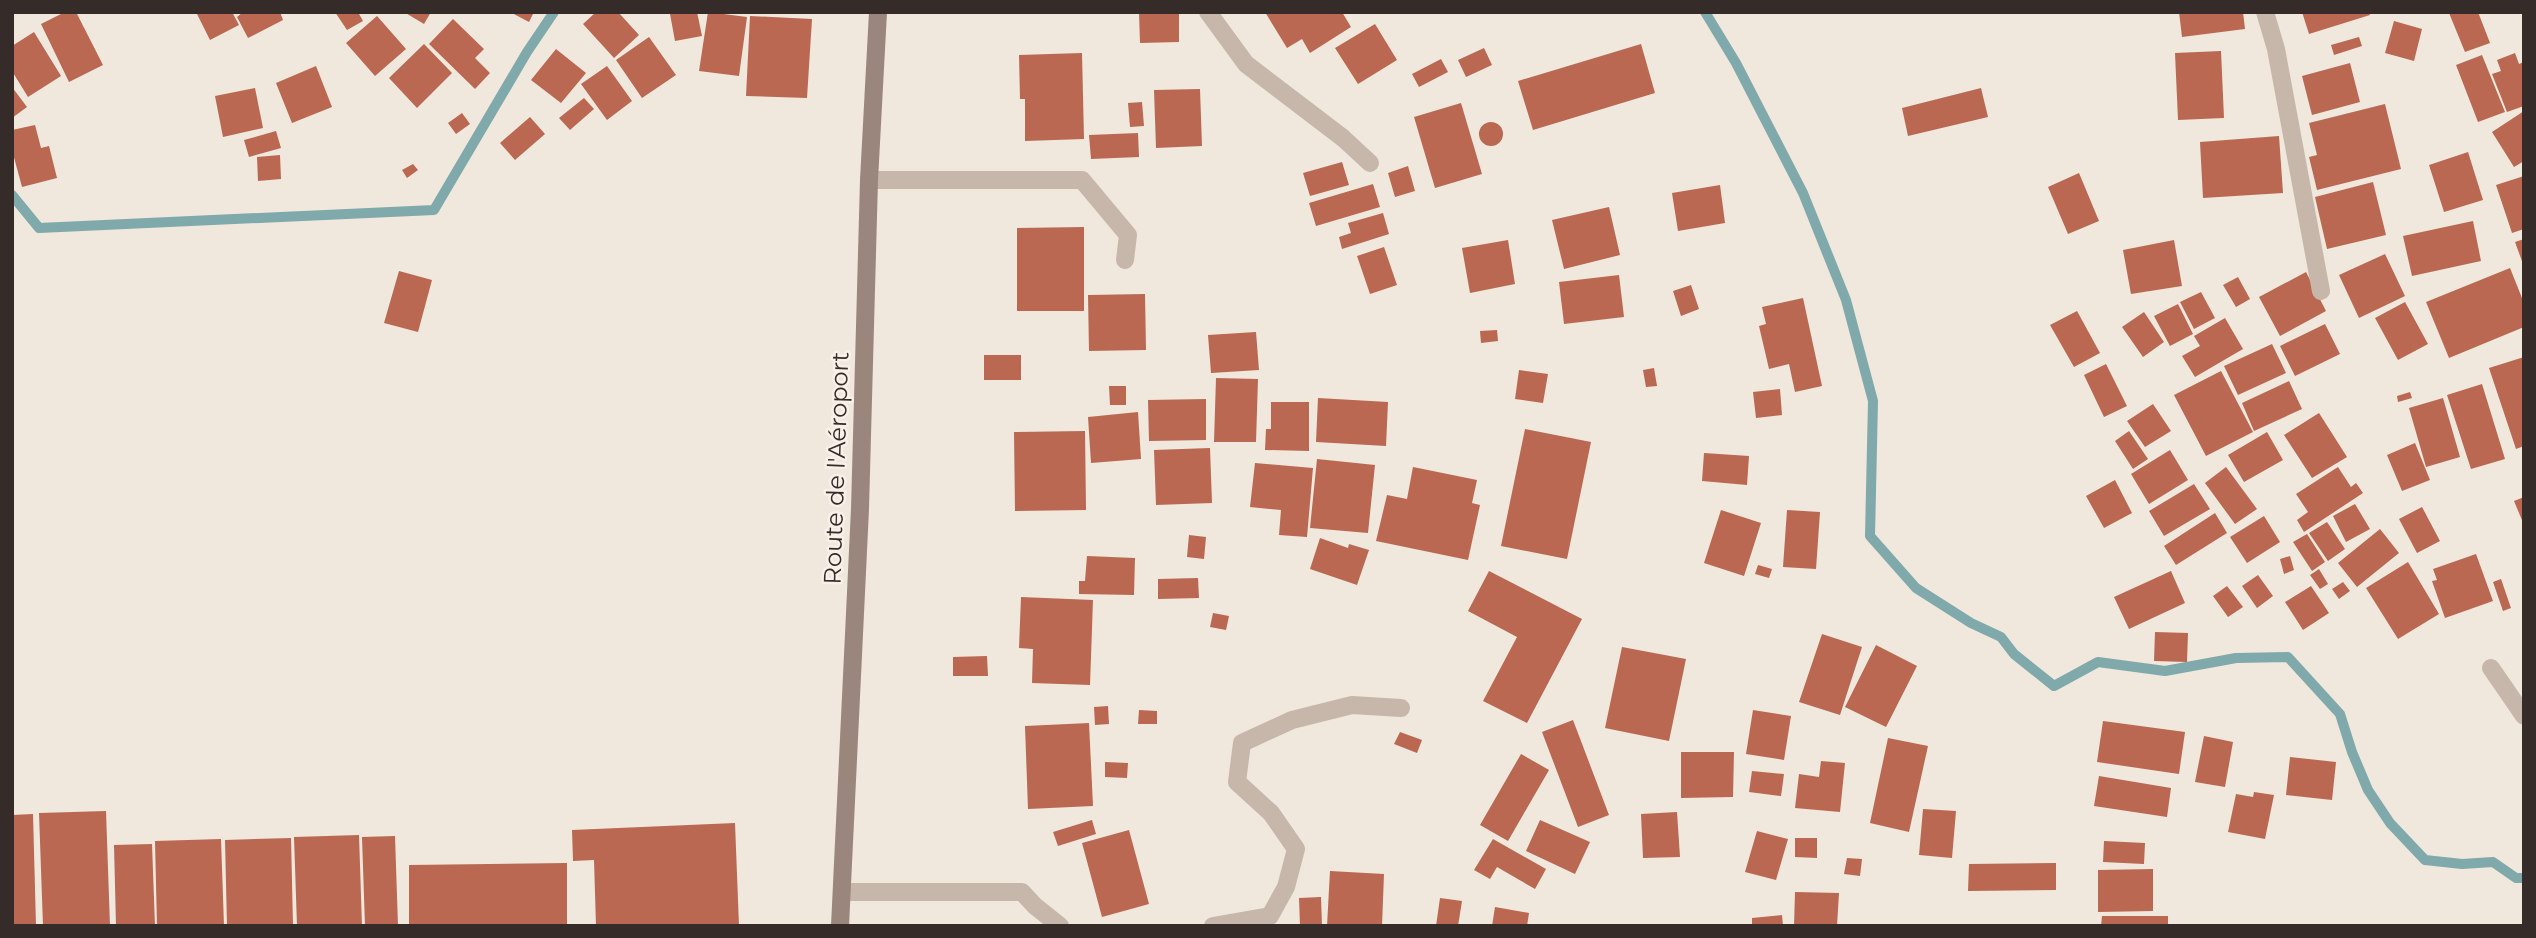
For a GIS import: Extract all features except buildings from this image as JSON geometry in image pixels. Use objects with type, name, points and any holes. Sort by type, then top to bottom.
[{"type":"main road","name":"Route de l'Aéroport","points":[[840,926],[860,509],[869,180],[878,12]]},
{"type":"street","points":[[1208,12],[1245,64],[1343,138],[1370,163]]},
{"type":"street","points":[[2265,12],[2276,48],[2321,291]]},
{"type":"street","points":[[869,180],[1082,180],[1128,235],[1125,260]]},
{"type":"street","points":[[2491,668],[2524,716]]},
{"type":"street","points":[[1213,926],[1270,916],[1286,887],[1296,849],[1272,813],[1237,782],[1242,743],[1292,720],[1352,705],[1402,708]]},
{"type":"street","points":[[842,892],[1022,892],[1060,926]]},
{"type":"waterway","points":[[12,195],[39,228],[434,210],[527,52],[554,12]]},
{"type":"waterway","points":[[1705,12],[1736,63],[1803,193],[1846,300],[1873,401],[1870,536],[1916,588],[1971,623],[2001,637],[2014,654],[2054,686],[2098,662],[2165,671],[2236,658],[2288,657],[2340,714],[2368,790],[2390,823],[2425,860],[2462,864],[2493,862],[2516,878],[2524,878]]}]
